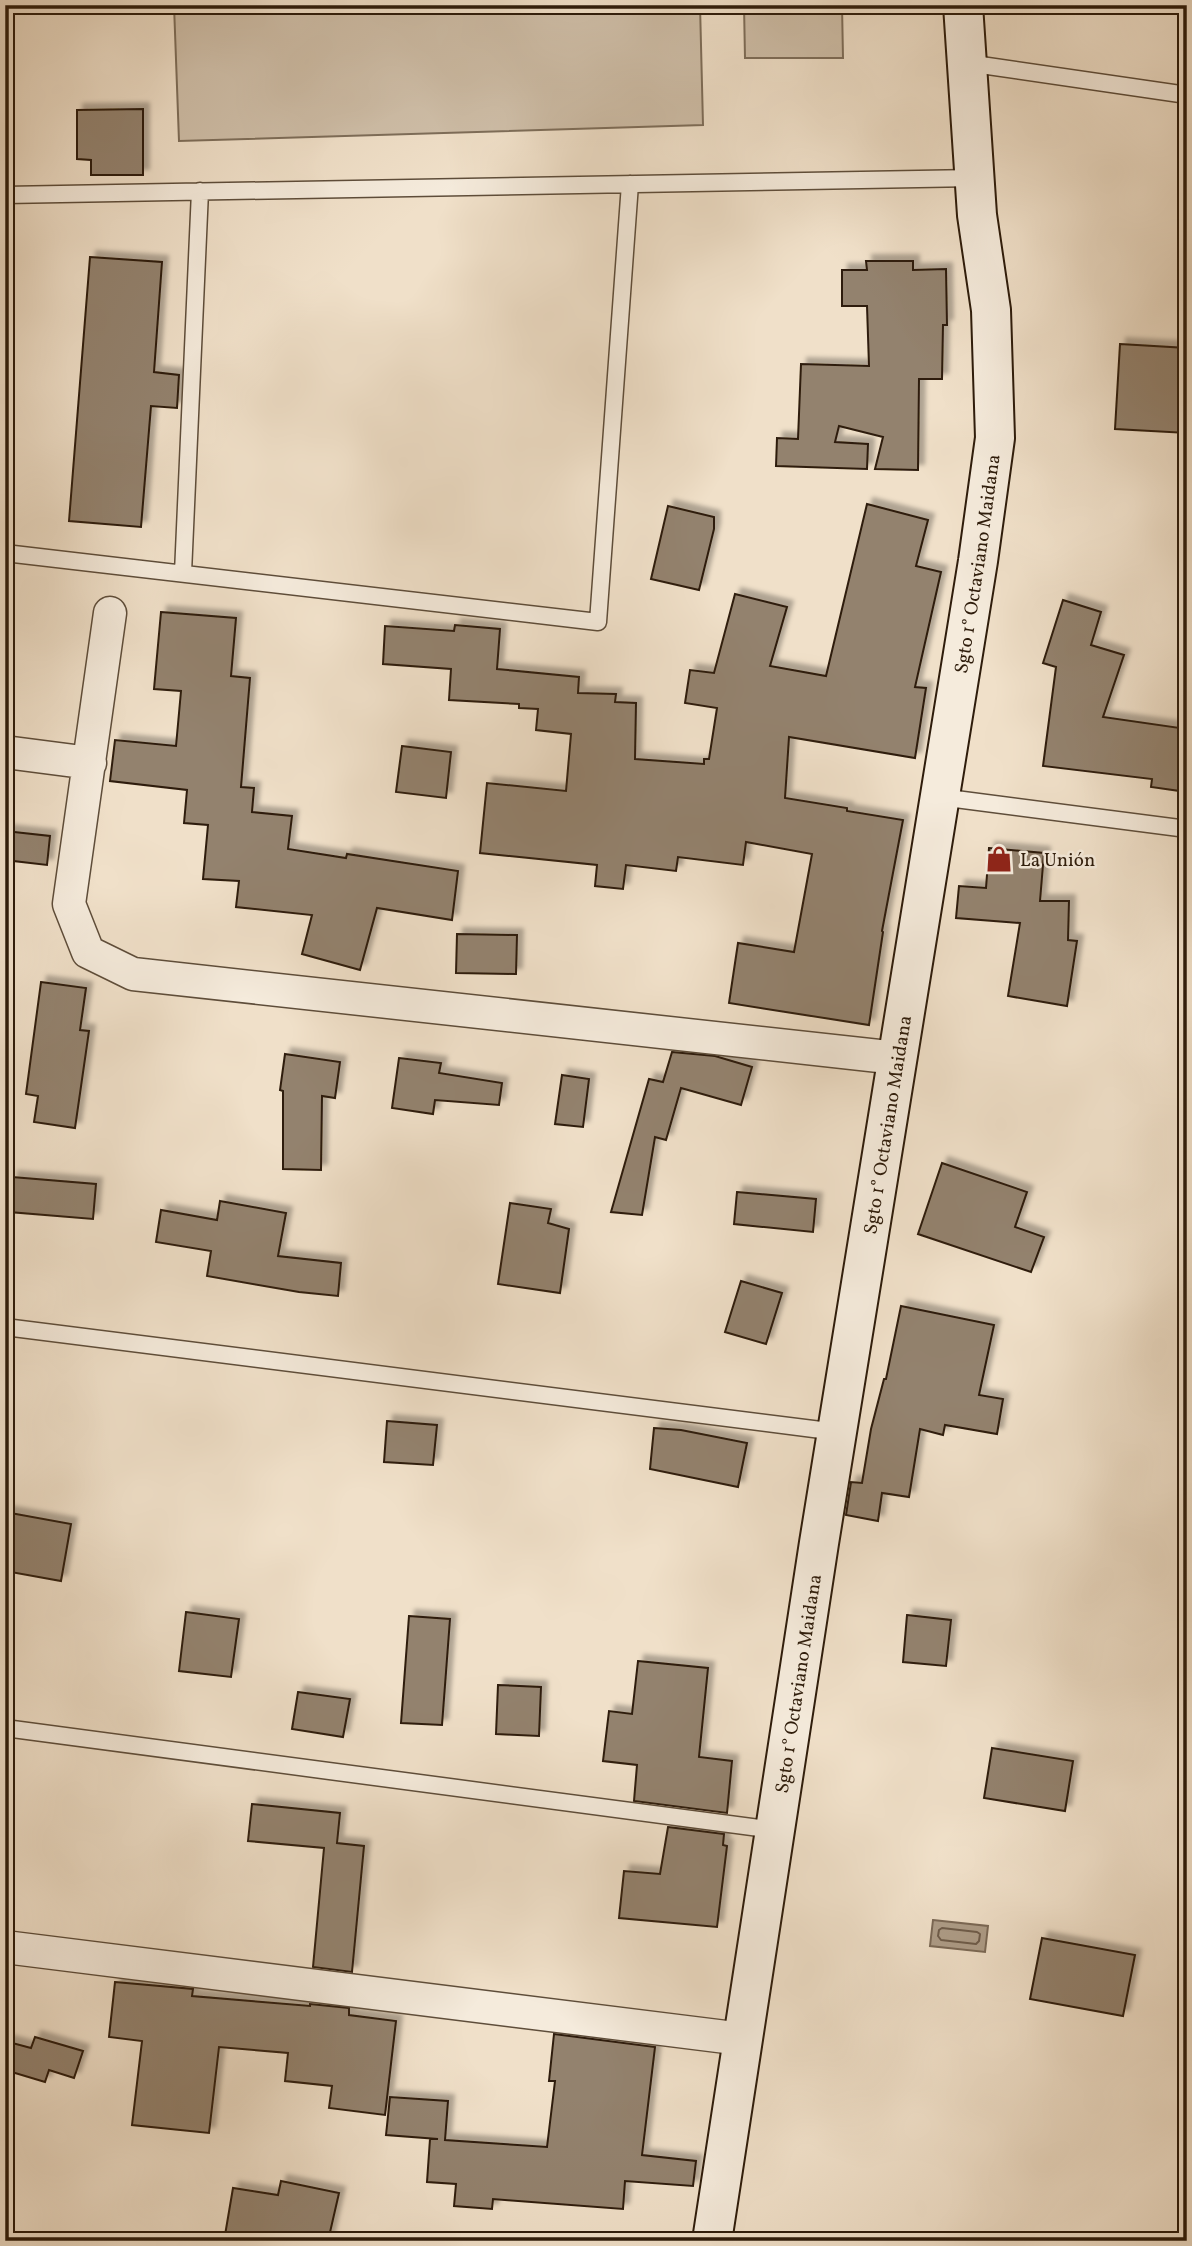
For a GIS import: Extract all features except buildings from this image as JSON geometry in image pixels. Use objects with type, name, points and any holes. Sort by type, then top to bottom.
[{"type":"main road","name":"Sgto 1° Octaviano Maidana","points":[[712,2241],[774,1830],[978,561],[995,438],[991,310],[977,215],[962,5]]},
{"type":"street","points":[[110,613],[69,904],[88,952],[133,974],[897,1058]]},
{"type":"street","points":[[5,752],[90,763]]},
{"type":"street","points":[[5,1947],[742,2039]]},
{"type":"lane","points":[[967,63],[1187,95]]},
{"type":"lane","points":[[5,195],[975,178]]},
{"type":"lane","points":[[5,553],[598,622],[630,184]]},
{"type":"lane","points":[[183,573],[200,191]]},
{"type":"lane","points":[[940,797],[1187,829]]},
{"type":"lane","points":[[5,1327],[837,1432]]},
{"type":"lane","points":[[5,1728],[774,1830]]},
{"type":"shaded area","points":[[174,5],[700,5],[703,125],[179,141]]},
{"type":"shaded area","points":[[744,5],[842,5],[843,58],[745,58]]},
{"type":"water","points":[[933,1920],[988,1926],[985,1952],[930,1946]]},
{"type":"place","name":"La Unión","points":[[999,859]]}]
